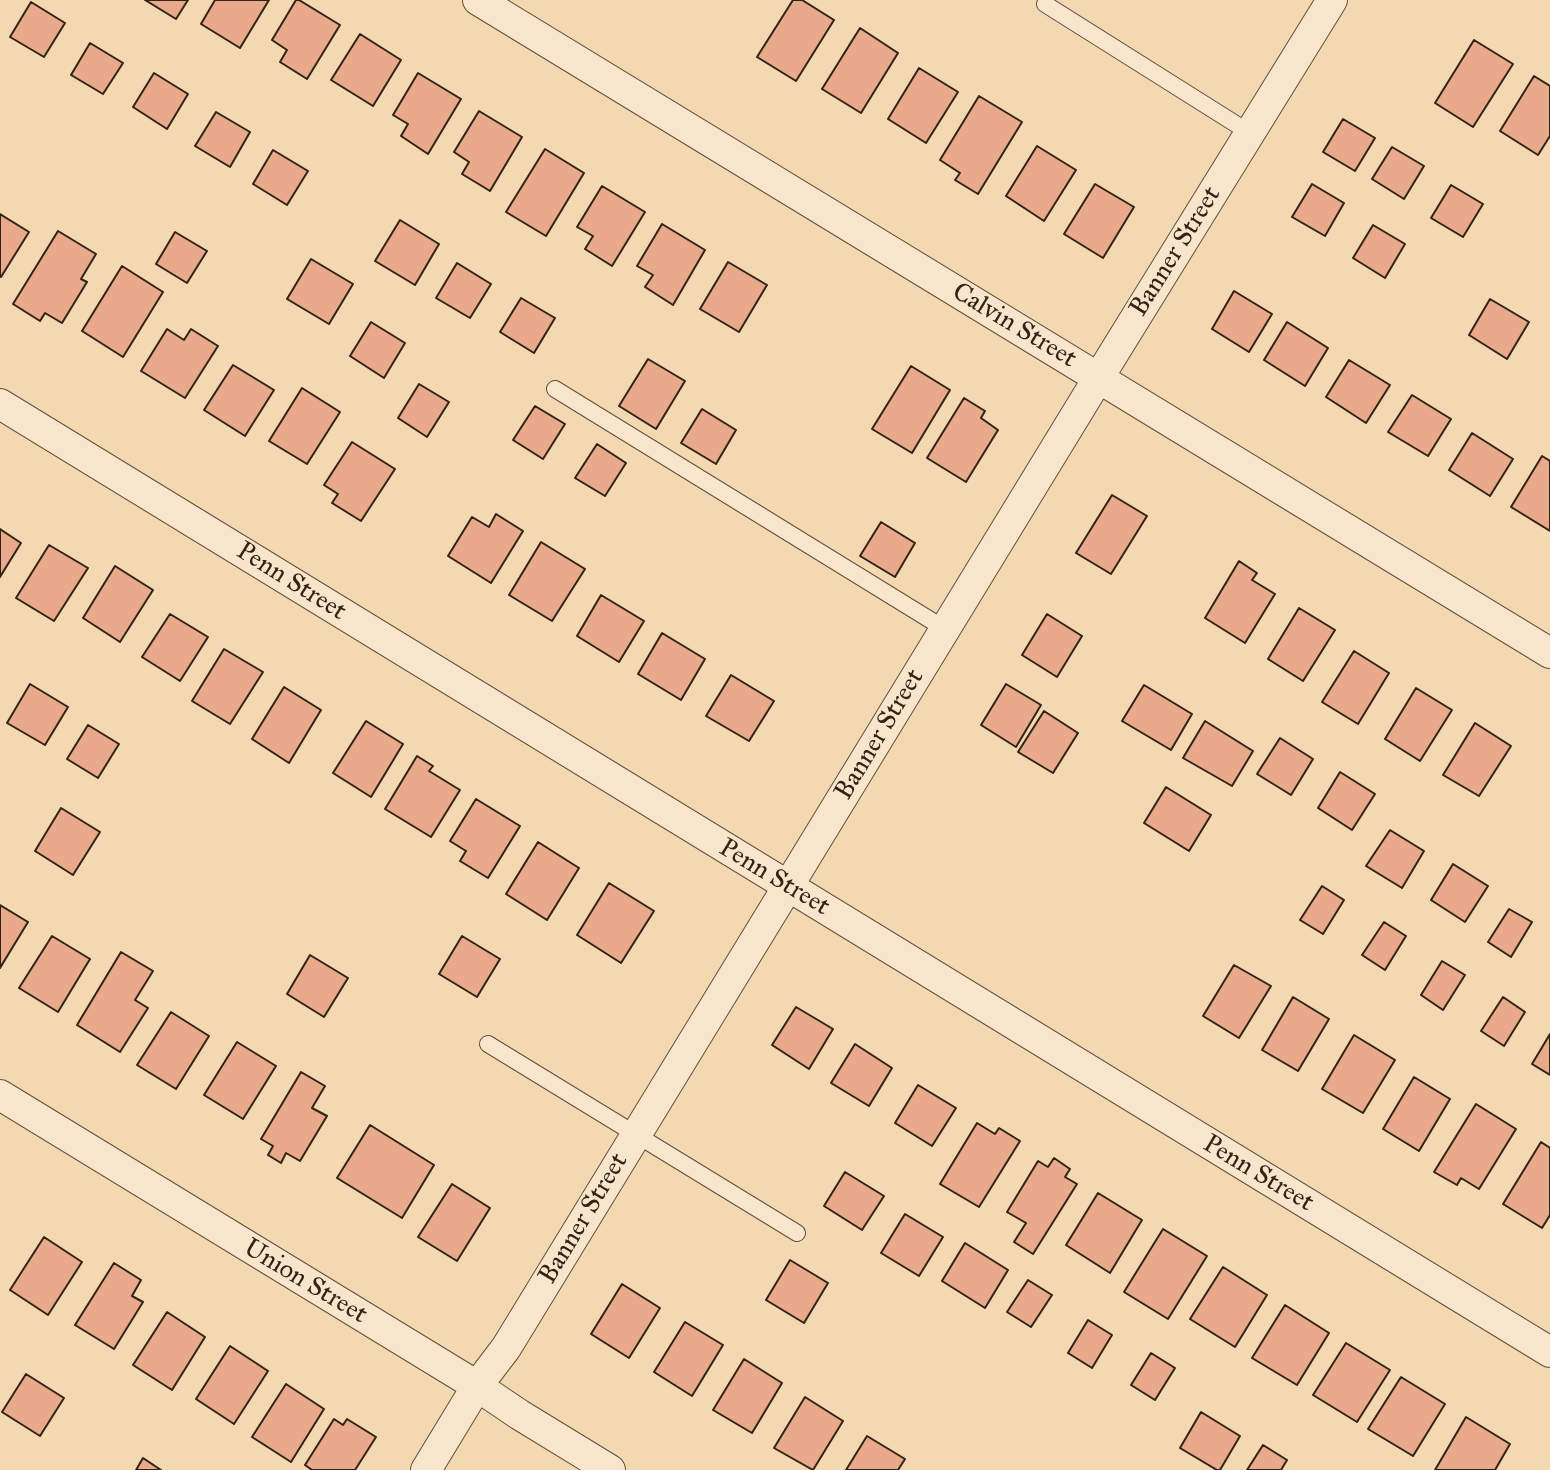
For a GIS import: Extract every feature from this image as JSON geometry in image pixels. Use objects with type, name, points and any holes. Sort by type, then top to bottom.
[{"type":"street","name":"Calvin Street","points":[[478,0],[1550,653]]},
{"type":"street","name":"Banner Street","points":[[426,1470],[477,1386],[506,1348],[1332,0]]},
{"type":"street","name":"Penn Street","points":[[0,404],[1550,1352]]},
{"type":"street","name":"Union Street","points":[[0,1095],[610,1470]]},
{"type":"lane","points":[[1045,4],[1250,132]]},
{"type":"lane","points":[[555,389],[945,629]]},
{"type":"lane","points":[[488,1044],[797,1233]]},
{"type":"building","points":[[145,0],[188,0],[176,19]]},
{"type":"building","points":[[215,0],[269,0],[240,48],[201,24]]},
{"type":"building","points":[[296,0],[340,25],[307,79],[280,62],[287,50],[272,40]]},
{"type":"building","points":[[793,0],[802,0],[834,20],[796,81],[757,57]]},
{"type":"building","points":[[31,2],[65,23],[44,57],[10,37]]},
{"type":"building","points":[[860,28],[898,53],[861,113],[822,89]]},
{"type":"building","points":[[360,34],[401,60],[373,106],[331,80]]},
{"type":"building","points":[[1474,40],[1513,64],[1473,127],[1435,103]]},
{"type":"building","points":[[90,43],[123,63],[103,94],[71,75]]},
{"type":"building","points":[[919,68],[958,92],[926,143],[888,119]]},
{"type":"building","points":[[154,73],[188,94],[167,129],[133,107]]},
{"type":"building","points":[[418,73],[461,99],[428,154],[401,136],[408,124],[393,115]]},
{"type":"building","points":[[1534,76],[1550,86],[1550,136],[1538,155],[1500,131]]},
{"type":"building","points":[[979,96],[1022,122],[978,194],[955,180],[960,173],[940,160]]},
{"type":"building","points":[[479,111],[522,137],[490,191],[462,174],[469,162],[454,152]]},
{"type":"building","points":[[216,112],[250,132],[230,167],[195,146]]},
{"type":"building","points":[[1343,119],[1375,138],[1355,171],[1323,152]]},
{"type":"building","points":[[1037,146],[1076,170],[1044,221],[1006,196]]},
{"type":"building","points":[[1392,147],[1424,166],[1404,199],[1372,179]]},
{"type":"building","points":[[545,149],[584,173],[546,236],[506,212]]},
{"type":"building","points":[[273,150],[308,171],[287,205],[253,184]]},
{"type":"building","points":[[1095,184],[1134,207],[1103,258],[1064,234]]},
{"type":"building","points":[[1312,184],[1344,203],[1325,236],[1292,217]]},
{"type":"building","points":[[1451,185],[1483,204],[1463,237],[1431,218]]},
{"type":"building","points":[[602,186],[645,212],[612,266],[585,249],[593,236],[577,227]]},
{"type":"building","points":[[0,214],[29,232],[1,277],[0,276]]},
{"type":"building","points":[[400,220],[439,244],[415,285],[375,261]]},
{"type":"building","points":[[662,224],[705,250],[673,305],[645,287],[653,275],[637,266]]},
{"type":"building","points":[[1373,225],[1405,244],[1385,278],[1353,258]]},
{"type":"building","points":[[58,231],[96,254],[81,279],[87,282],[62,323],[45,313],[40,321],[13,304]]},
{"type":"building","points":[[175,232],[207,251],[187,283],[156,264]]},
{"type":"building","points":[[311,259],[353,284],[329,324],[287,299]]},
{"type":"building","points":[[728,262],[767,285],[739,332],[700,309]]},
{"type":"building","points":[[457,263],[491,284],[470,318],[436,298]]},
{"type":"building","points":[[122,266],[163,292],[123,357],[82,331]]},
{"type":"building","points":[[1234,291],[1272,314],[1249,352],[1212,329]]},
{"type":"building","points":[[521,298],[555,318],[534,353],[500,332]]},
{"type":"building","points":[[1490,299],[1529,322],[1507,359],[1469,335]]},
{"type":"building","points":[[371,322],[405,343],[384,378],[350,356]]},
{"type":"building","points":[[1287,322],[1328,348],[1305,386],[1264,360]]},
{"type":"building","points":[[167,329],[184,340],[191,329],[218,346],[185,398],[141,371]]},
{"type":"building","points":[[648,359],[685,381],[656,429],[619,406]]},
{"type":"building","points":[[1349,360],[1390,385],[1366,423],[1326,397]]},
{"type":"building","points":[[233,365],[274,390],[245,436],[204,410]]},
{"type":"building","points":[[911,366],[950,390],[912,453],[872,429]]},
{"type":"building","points":[[419,384],[449,402],[427,437],[398,418]]},
{"type":"building","points":[[302,388],[340,412],[307,464],[269,441]]},
{"type":"building","points":[[1412,395],[1451,419],[1428,456],[1388,432]]},
{"type":"building","points":[[964,398],[985,411],[981,418],[998,430],[966,482],[927,458]]},
{"type":"building","points":[[535,406],[565,424],[543,459],[513,440]]},
{"type":"building","points":[[702,409],[736,430],[716,464],[681,443]]},
{"type":"building","points":[[1472,433],[1513,459],[1490,496],[1449,470]]},
{"type":"building","points":[[352,442],[395,469],[361,521],[332,503],[338,494],[324,485]]},
{"type":"building","points":[[597,444],[626,463],[605,496],[575,478]]},
{"type":"building","points":[[1542,456],[1550,461],[1550,531],[1511,507]]},
{"type":"building","points":[[1112,495],[1147,516],[1111,574],[1076,553]]},
{"type":"building","points":[[496,514],[523,531],[491,583],[448,556],[472,517],[489,527]]},
{"type":"building","points":[[881,522],[915,543],[895,577],[860,556]]},
{"type":"building","points":[[0,529],[21,543],[0,577]]},
{"type":"building","points":[[541,542],[585,569],[552,621],[509,595]]},
{"type":"building","points":[[49,545],[88,568],[54,621],[16,598]]},
{"type":"building","points":[[1239,561],[1257,573],[1252,580],[1275,594],[1245,643],[1205,618]]},
{"type":"building","points":[[115,566],[153,590],[120,642],[83,618]]},
{"type":"building","points":[[601,595],[644,621],[619,662],[577,636]]},
{"type":"building","points":[[1299,608],[1335,630],[1303,681],[1268,659]]},
{"type":"building","points":[[170,614],[208,637],[180,681],[142,657]]},
{"type":"building","points":[[1047,614],[1082,636],[1057,677],[1022,655]]},
{"type":"building","points":[[662,633],[705,659],[681,700],[638,674]]},
{"type":"building","points":[[224,649],[263,672],[230,724],[192,701]]},
{"type":"building","points":[[1354,651],[1389,673],[1358,724],[1322,702]]},
{"type":"building","points":[[731,675],[774,701],[749,741],[706,716]]},
{"type":"building","points":[[30,684],[68,707],[45,745],[7,723]]},
{"type":"building","points":[[1006,684],[1041,705],[1016,747],[981,725]]},
{"type":"building","points":[[1144,685],[1192,714],[1171,750],[1122,721]]},
{"type":"building","points":[[284,687],[321,710],[289,763],[252,739]]},
{"type":"building","points":[[1416,688],[1452,710],[1420,761],[1385,739]]},
{"type":"building","points":[[1044,711],[1078,733],[1053,773],[1018,752]]},
{"type":"building","points":[[366,721],[403,744],[371,797],[333,773]]},
{"type":"building","points":[[1205,721],[1253,751],[1232,786],[1183,758]]},
{"type":"building","points":[[1475,723],[1511,746],[1479,796],[1443,775]]},
{"type":"building","points":[[88,725],[119,744],[98,778],[67,759]]},
{"type":"building","points":[[1280,738],[1313,759],[1291,795],[1257,774]]},
{"type":"building","points":[[417,756],[433,766],[429,771],[460,790],[431,837],[385,809]]},
{"type":"building","points":[[1340,772],[1375,794],[1352,830],[1318,808]]},
{"type":"building","points":[[1166,787],[1211,815],[1189,851],[1144,823]]},
{"type":"building","points":[[476,799],[520,826],[488,878],[460,861],[466,851],[450,841]]},
{"type":"building","points":[[61,808],[100,832],[73,875],[35,851]]},
{"type":"building","points":[[1390,830],[1424,851],[1402,888],[1366,866]]},
{"type":"building","points":[[538,842],[579,868],[547,920],[506,894]]},
{"type":"building","points":[[1453,864],[1488,886],[1465,922],[1431,900]]},
{"type":"building","points":[[609,883],[654,911],[621,963],[577,935]]},
{"type":"building","points":[[1322,886],[1344,900],[1323,934],[1300,920]]},
{"type":"building","points":[[0,905],[28,922],[0,968]]},
{"type":"building","points":[[1509,909],[1532,922],[1511,957],[1488,942]]},
{"type":"building","points":[[1384,922],[1406,936],[1385,970],[1362,955]]},
{"type":"building","points":[[52,936],[90,959],[58,1012],[19,988]]},
{"type":"building","points":[[462,936],[500,959],[477,997],[439,974]]},
{"type":"building","points":[[121,952],[153,971],[135,1000],[148,1008],[120,1052],[77,1025]]},
{"type":"building","points":[[310,955],[348,978],[324,1017],[287,994]]},
{"type":"building","points":[[1442,961],[1465,975],[1443,1010],[1421,995]]},
{"type":"building","points":[[1234,965],[1271,986],[1239,1038],[1203,1016]]},
{"type":"building","points":[[1293,997],[1329,1019],[1298,1071],[1262,1050]]},
{"type":"building","points":[[1503,997],[1525,1012],[1504,1046],[1481,1031]]},
{"type":"building","points":[[796,1007],[833,1029],[809,1069],[772,1045]]},
{"type":"building","points":[[171,1012],[209,1036],[176,1089],[137,1065]]},
{"type":"building","points":[[1550,1034],[1550,1075],[1532,1064]]},
{"type":"building","points":[[1354,1035],[1395,1060],[1363,1113],[1322,1089]]},
{"type":"building","points":[[237,1042],[276,1066],[243,1119],[204,1095]]},
{"type":"building","points":[[855,1044],[892,1068],[869,1106],[831,1083]]},
{"type":"building","points":[[301,1072],[325,1086],[312,1108],[327,1116],[300,1161],[286,1153],[281,1163],[268,1155],[273,1146],[261,1139]]},
{"type":"building","points":[[1414,1077],[1450,1099],[1419,1151],[1383,1129]]},
{"type":"building","points":[[918,1085],[956,1108],[932,1146],[895,1123]]},
{"type":"building","points":[[1476,1104],[1516,1129],[1479,1189],[1461,1178],[1457,1185],[1434,1172]]},
{"type":"building","points":[[977,1123],[995,1134],[999,1128],[1020,1141],[979,1207],[940,1184]]},
{"type":"building","points":[[370,1125],[434,1165],[402,1218],[337,1178]]},
{"type":"building","points":[[1541,1142],[1550,1148],[1550,1215],[1542,1228],[1503,1204]]},
{"type":"building","points":[[1054,1158],[1070,1169],[1065,1177],[1077,1184],[1033,1254],[1014,1242],[1026,1223],[1007,1212],[1038,1161],[1048,1167]]},
{"type":"building","points":[[845,1172],[884,1196],[862,1230],[824,1206]]},
{"type":"building","points":[[452,1184],[490,1208],[457,1261],[418,1237]]},
{"type":"building","points":[[1098,1193],[1142,1220],[1110,1273],[1066,1245]]},
{"type":"building","points":[[905,1214],[943,1237],[919,1276],[881,1253]]},
{"type":"building","points":[[1163,1229],[1207,1256],[1168,1319],[1124,1292]]},
{"type":"building","points":[[44,1237],[82,1262],[48,1315],[10,1290]]},
{"type":"building","points":[[965,1243],[1008,1270],[985,1308],[942,1281]]},
{"type":"building","points":[[790,1260],[828,1283],[804,1323],[766,1300]]},
{"type":"building","points":[[114,1263],[141,1280],[132,1296],[143,1302],[114,1349],[75,1325]]},
{"type":"building","points":[[1223,1267],[1267,1295],[1235,1347],[1190,1319]]},
{"type":"building","points":[[1028,1280],[1052,1295],[1031,1327],[1007,1312]]},
{"type":"building","points":[[622,1284],[660,1308],[629,1358],[591,1334]]},
{"type":"building","points":[[1285,1305],[1329,1333],[1297,1385],[1252,1358]]},
{"type":"building","points":[[167,1312],[205,1337],[172,1390],[133,1365]]},
{"type":"building","points":[[1088,1320],[1112,1335],[1092,1368],[1068,1353]]},
{"type":"building","points":[[685,1322],[723,1345],[692,1396],[654,1372]]},
{"type":"building","points":[[1346,1343],[1390,1370],[1357,1422],[1313,1395]]},
{"type":"building","points":[[230,1346],[268,1371],[234,1424],[196,1399]]},
{"type":"building","points":[[1151,1353],[1175,1368],[1155,1400],[1131,1385]]},
{"type":"building","points":[[744,1359],[782,1383],[752,1433],[713,1410]]},
{"type":"building","points":[[26,1374],[64,1398],[40,1436],[2,1412]]},
{"type":"building","points":[[1401,1377],[1445,1404],[1413,1456],[1368,1429]]},
{"type":"building","points":[[286,1384],[324,1409],[291,1462],[252,1437]]},
{"type":"building","points":[[805,1397],[843,1421],[813,1470],[774,1448]]},
{"type":"building","points":[[1201,1412],[1240,1436],[1220,1470],[1180,1448]]},
{"type":"building","points":[[1466,1417],[1510,1444],[1495,1470],[1435,1470]]},
{"type":"building","points":[[334,1419],[343,1425],[347,1419],[376,1437],[355,1470],[312,1470],[305,1465]]},
{"type":"building","points":[[867,1436],[905,1459],[898,1470],[846,1470]]},
{"type":"building","points":[[1263,1445],[1287,1460],[1281,1470],[1247,1470]]},
{"type":"building","points":[[143,1458],[161,1470],[136,1470]]}]
